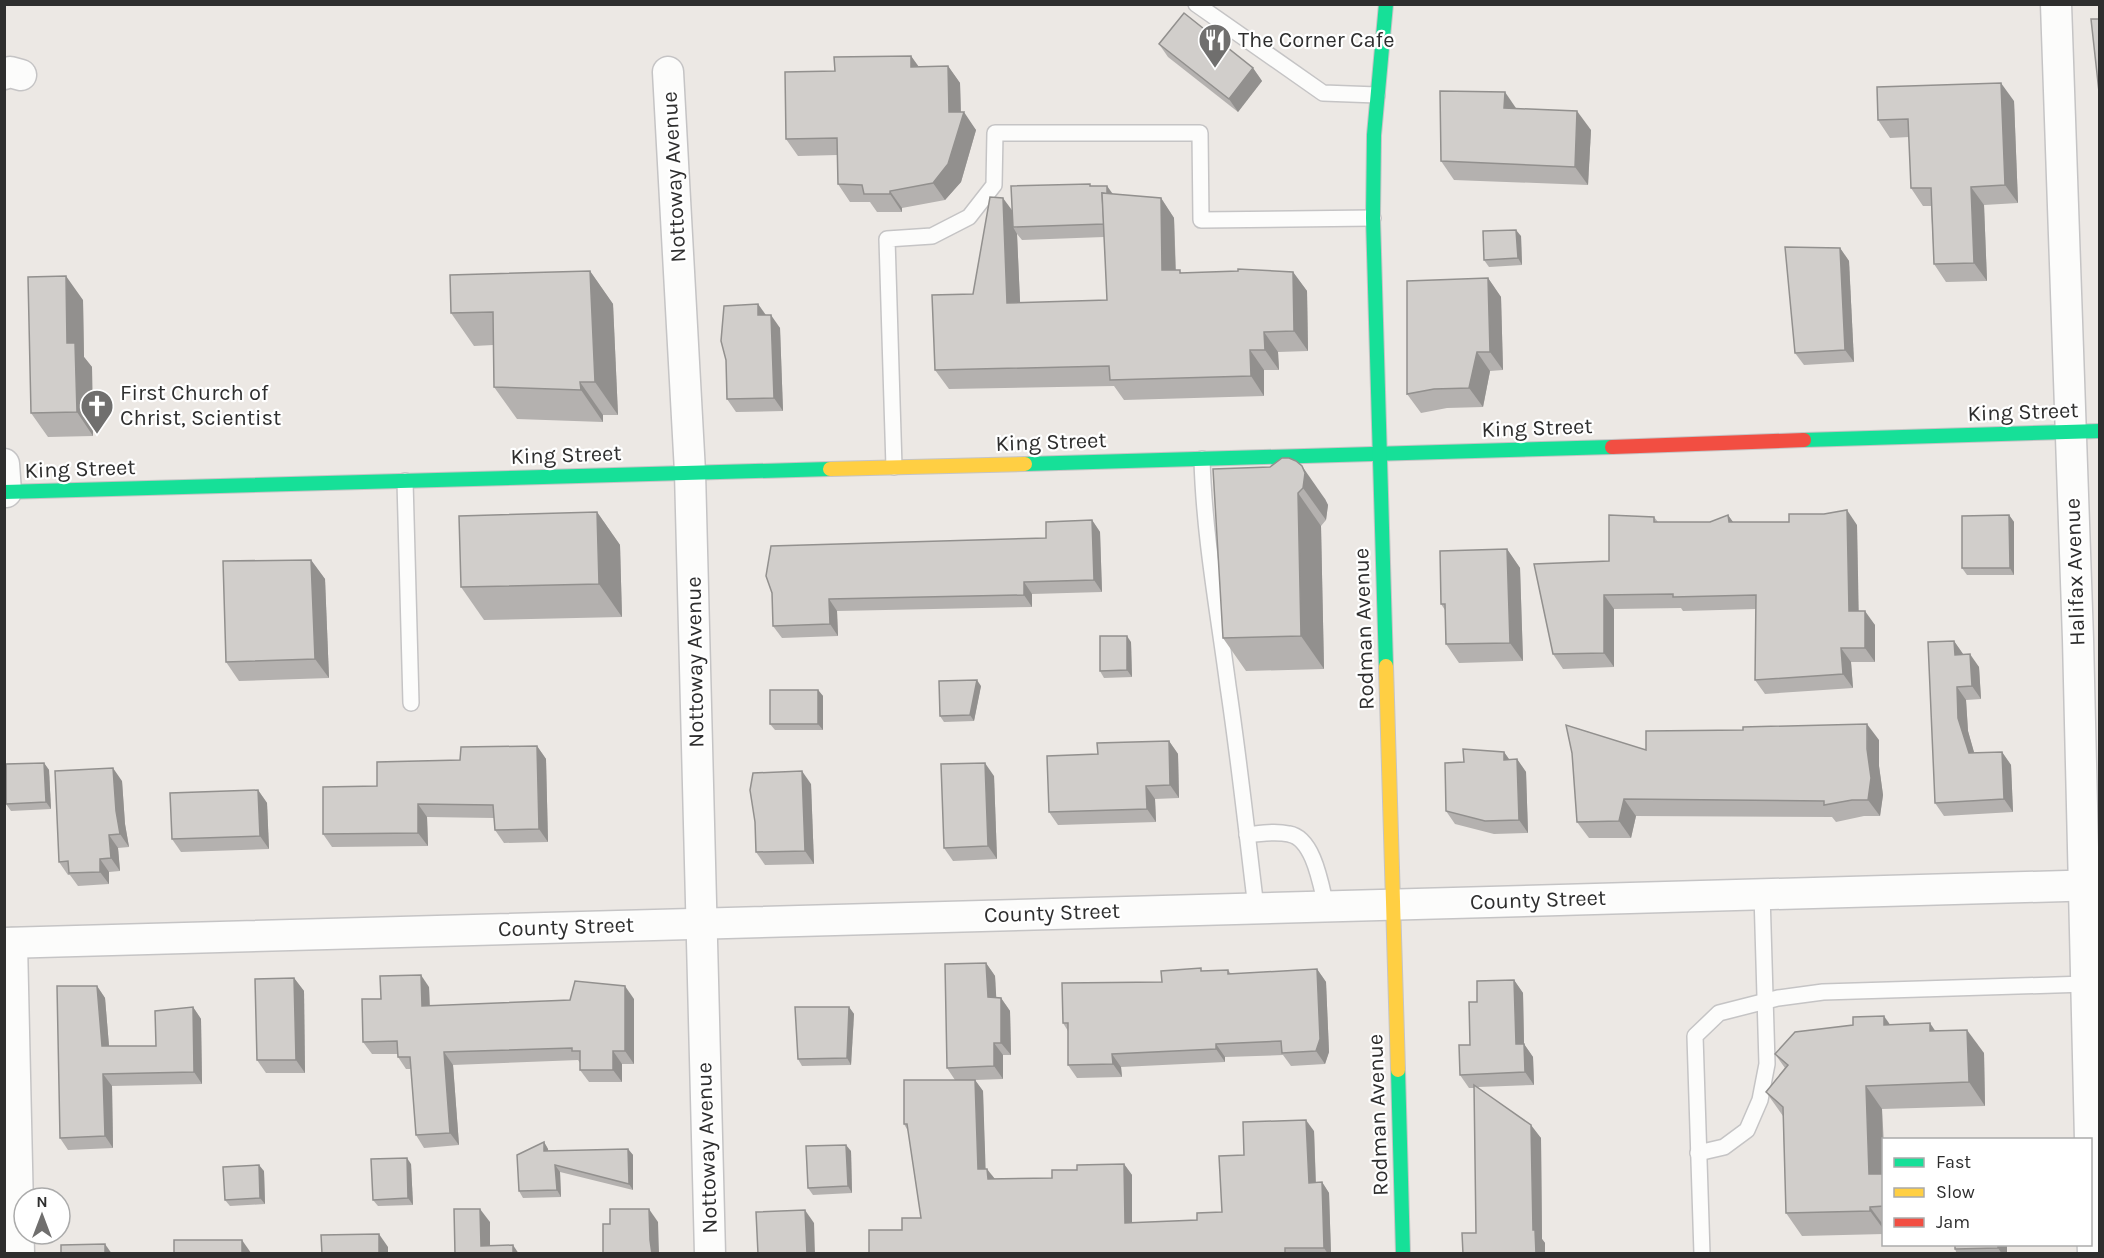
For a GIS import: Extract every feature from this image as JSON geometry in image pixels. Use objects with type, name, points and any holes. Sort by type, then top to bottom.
[{"type":"street","name":"Rodman Avenue","points":[[1386,4],[1377,95],[1373,218],[1403,1254]]},
{"type":"street","name":"Halifax Avenue","points":[[2056,4],[2078,639],[2092,885],[2086,984],[2090,1138]]},
{"type":"street","name":"Nottoway Avenue","points":[[668,72],[690,472],[710,1254]]},
{"type":"street","name":"King Street","points":[[5,483],[405,481],[2100,431]]},
{"type":"street","name":"County Street","points":[[8,943],[2092,885]]},
{"type":"street","points":[[8,943],[19,1254]]},
{"type":"street","points":[[2092,1210],[2093,1254]]},
{"type":"lane","points":[[1196,4],[1323,93],[1377,95]]},
{"type":"lane","points":[[894,467],[886,239],[932,236],[969,217],[994,185],[995,134],[1200,134],[1201,220],[1373,218]]},
{"type":"lane","points":[[1202,459],[1203,502],[1213,586],[1256,908]]},
{"type":"lane","points":[[405,481],[411,703]]},
{"type":"lane","points":[[1247,835],[1269,832],[1291,834],[1300,838],[1306,845],[1315,865],[1326,906]]},
{"type":"lane","points":[[1698,1153],[1724,1147],[1747,1130],[1760,1100],[1767,1064],[1762,894]]},
{"type":"lane","points":[[1702,1254],[1695,1036],[1719,1013],[1766,1001],[1823,992],[2086,984]]},
{"type":"building","name":"The Corner Cafe","points":[[1184,13],[1253,68],[1229,99],[1159,44]]},
{"type":"building","points":[[2091,19],[2100,19],[2099,92]]},
{"type":"building","points":[[911,56],[911,67],[948,66],[949,112],[964,112],[948,164],[933,183],[890,191],[890,194],[864,194],[862,185],[838,184],[837,138],[786,139],[785,72],[835,71],[834,57]]},
{"type":"building","points":[[2001,83],[2005,185],[1971,187],[1974,263],[1934,264],[1931,188],[1911,188],[1908,119],[1878,120],[1877,87]]},
{"type":"building","points":[[1440,91],[1505,92],[1504,108],[1577,111],[1575,167],[1441,161]]},
{"type":"building","points":[[1090,184],[1090,186],[1107,186],[1107,194],[1102,193],[1104,224],[1013,227],[1011,186]]},
{"type":"building","points":[[1102,193],[1161,198],[1162,270],[1180,270],[1180,273],[1238,271],[1238,269],[1293,272],[1294,331],[1264,332],[1265,350],[1250,350],[1251,376],[1110,380],[1109,366],[935,370],[932,295],[973,294],[990,197],[1003,198],[1007,303],[1107,300]]},
{"type":"building","points":[[1516,230],[1518,258],[1484,260],[1483,231]]},
{"type":"building","points":[[1785,247],[1840,248],[1845,350],[1795,353]]},
{"type":"building","points":[[590,271],[595,382],[580,382],[581,390],[494,387],[493,312],[451,313],[450,275]]},
{"type":"building","points":[[66,276],[67,343],[75,343],[77,412],[31,413],[28,277]]},
{"type":"building","points":[[1488,278],[1490,352],[1477,352],[1469,388],[1434,389],[1407,394],[1407,281]]},
{"type":"building","points":[[758,304],[758,315],[771,315],[774,398],[727,399],[726,360],[721,341],[724,306]]},
{"type":"building","points":[[1282,458],[1296,461],[1305,473],[1303,488],[1298,493],[1301,636],[1223,638],[1213,469],[1270,467]]},
{"type":"building","points":[[1847,510],[1849,611],[1865,611],[1865,648],[1841,648],[1843,674],[1755,680],[1756,595],[1673,597],[1673,594],[1604,595],[1604,653],[1553,654],[1534,564],[1609,561],[1609,515],[1654,517],[1654,522],[1710,522],[1728,515],[1729,522],[1789,522],[1789,514],[1824,514]]},
{"type":"building","points":[[597,512],[599,584],[461,587],[459,516]]},
{"type":"building","points":[[2009,515],[2010,568],[1962,568],[1962,516]]},
{"type":"building","points":[[1092,520],[1094,580],[1024,582],[1024,595],[829,599],[830,624],[773,626],[772,593],[766,576],[771,546],[1046,538],[1046,522]]},
{"type":"building","points":[[1507,549],[1510,643],[1446,644],[1445,604],[1441,604],[1440,551]]},
{"type":"building","points":[[311,560],[315,659],[226,662],[223,561]]},
{"type":"building","points":[[1100,636],[1127,636],[1127,670],[1100,671]]},
{"type":"building","points":[[1954,641],[1955,655],[1970,654],[1972,686],[1957,687],[1958,718],[1969,753],[2002,752],[2004,799],[1935,803],[1928,642]]},
{"type":"building","points":[[977,680],[970,715],[940,716],[939,681]]},
{"type":"building","points":[[770,690],[818,690],[818,724],[770,724]]},
{"type":"building","points":[[1867,724],[1867,749],[1871,778],[1868,800],[1852,800],[1824,805],[1824,801],[1624,799],[1619,821],[1577,822],[1572,753],[1566,725],[1646,750],[1646,731],[1743,730],[1743,727]]},
{"type":"building","points":[[1169,741],[1170,785],[1146,786],[1147,809],[1049,812],[1047,756],[1098,754],[1097,743]]},
{"type":"building","points":[[537,746],[539,829],[495,830],[493,805],[418,804],[418,833],[323,834],[323,787],[377,786],[377,762],[460,760],[461,747]]},
{"type":"building","points":[[1463,749],[1504,752],[1504,760],[1517,759],[1519,820],[1485,821],[1446,811],[1445,763],[1464,762]]},
{"type":"building","points":[[44,763],[46,802],[6,804],[6,764]]},
{"type":"building","points":[[985,763],[988,846],[944,848],[941,764]]},
{"type":"building","points":[[113,768],[120,834],[109,835],[111,858],[100,859],[100,872],[69,873],[68,861],[59,862],[55,771]]},
{"type":"building","points":[[802,771],[805,851],[756,852],[755,822],[750,790],[753,773]]},
{"type":"building","points":[[258,790],[260,836],[172,839],[170,793]]},
{"type":"building","points":[[986,963],[988,997],[1001,998],[1001,1043],[994,1043],[994,1066],[947,1068],[945,964]]},
{"type":"building","points":[[1201,968],[1201,971],[1228,970],[1228,974],[1317,969],[1320,1039],[1316,1051],[1282,1053],[1281,1041],[1216,1044],[1216,1049],[1112,1054],[1113,1064],[1068,1065],[1068,1023],[1063,1023],[1062,983],[1162,982],[1161,971]]},
{"type":"building","points":[[421,975],[422,1006],[570,1000],[575,981],[625,986],[625,1051],[613,1051],[613,1070],[580,1070],[580,1051],[572,1051],[572,1048],[444,1052],[450,1133],[416,1135],[410,1057],[398,1057],[397,1041],[363,1042],[362,999],[381,999],[380,976]]},
{"type":"building","points":[[294,978],[296,1060],[257,1060],[255,979]]},
{"type":"building","points":[[1514,980],[1516,1044],[1524,1044],[1525,1072],[1460,1075],[1459,1045],[1470,1045],[1469,1002],[1477,1002],[1477,981]]},
{"type":"building","points":[[57,986],[97,986],[102,1046],[156,1046],[155,1011],[193,1007],[194,1072],[103,1074],[105,1136],[60,1138]]},
{"type":"building","points":[[795,1007],[849,1007],[847,1058],[798,1059]]},
{"type":"building","points":[[1884,1016],[1884,1025],[1930,1023],[1930,1031],[1967,1030],[1969,1082],[1866,1086],[1869,1174],[1882,1174],[1882,1206],[1870,1207],[1870,1211],[1786,1213],[1783,1107],[1766,1092],[1788,1065],[1775,1054],[1795,1032],[1853,1025],[1853,1017]]},
{"type":"building","points":[[904,1080],[975,1080],[978,1169],[987,1169],[988,1179],[1052,1178],[1052,1170],[1077,1170],[1077,1165],[1124,1164],[1125,1223],[1197,1220],[1197,1213],[1222,1212],[1219,1156],[1244,1155],[1243,1122],[1306,1120],[1309,1183],[1322,1182],[1324,1248],[1285,1248],[1285,1254],[869,1254],[869,1230],[902,1230],[902,1218],[921,1218],[907,1124],[904,1124]]},
{"type":"building","points":[[1474,1085],[1531,1125],[1533,1230],[1535,1230],[1536,1254],[1463,1254],[1462,1233],[1476,1233]]},
{"type":"building","points":[[544,1142],[544,1151],[628,1149],[629,1184],[555,1165],[557,1190],[519,1191],[517,1155]]},
{"type":"building","points":[[846,1145],[848,1186],[808,1188],[806,1146]]},
{"type":"building","points":[[407,1158],[408,1198],[373,1200],[371,1159]]},
{"type":"building","points":[[259,1165],[260,1198],[225,1200],[223,1167]]},
{"type":"building","points":[[454,1209],[480,1209],[481,1246],[513,1245],[513,1254],[455,1254]]},
{"type":"building","points":[[610,1209],[649,1209],[652,1254],[603,1254],[603,1224],[610,1224]]},
{"type":"building","points":[[805,1210],[807,1254],[758,1254],[756,1212]]},
{"type":"building","points":[[379,1234],[379,1254],[322,1254],[321,1235]]},
{"type":"building","points":[[174,1240],[242,1240],[242,1254],[174,1254]]},
{"type":"building","points":[[105,1244],[105,1254],[61,1254],[61,1246]]},
{"type":"building","points":[[1955,1246],[1998,1246],[1998,1248],[1955,1249]]},
{"type":"traffic: fast","points":[[1386,4],[1374,135],[1373,218],[1386,666]]},
{"type":"traffic: fast","points":[[1804,440],[2100,431]]},
{"type":"traffic: fast","points":[[1025,464],[1612,447]]},
{"type":"traffic: fast","points":[[4,492],[830,469]]},
{"type":"traffic: fast","points":[[1398,1070],[1403,1254]]},
{"type":"traffic: slow","points":[[830,469],[1025,464]]},
{"type":"traffic: slow","points":[[1386,666],[1398,1070]]},
{"type":"traffic: jam","points":[[1612,447],[1804,440]]},
{"type":"place","name":"The Corner Cafe","points":[[1215,69]]},
{"type":"place","name":"First Church of Christ, Scientist","points":[[97,435]]}]
